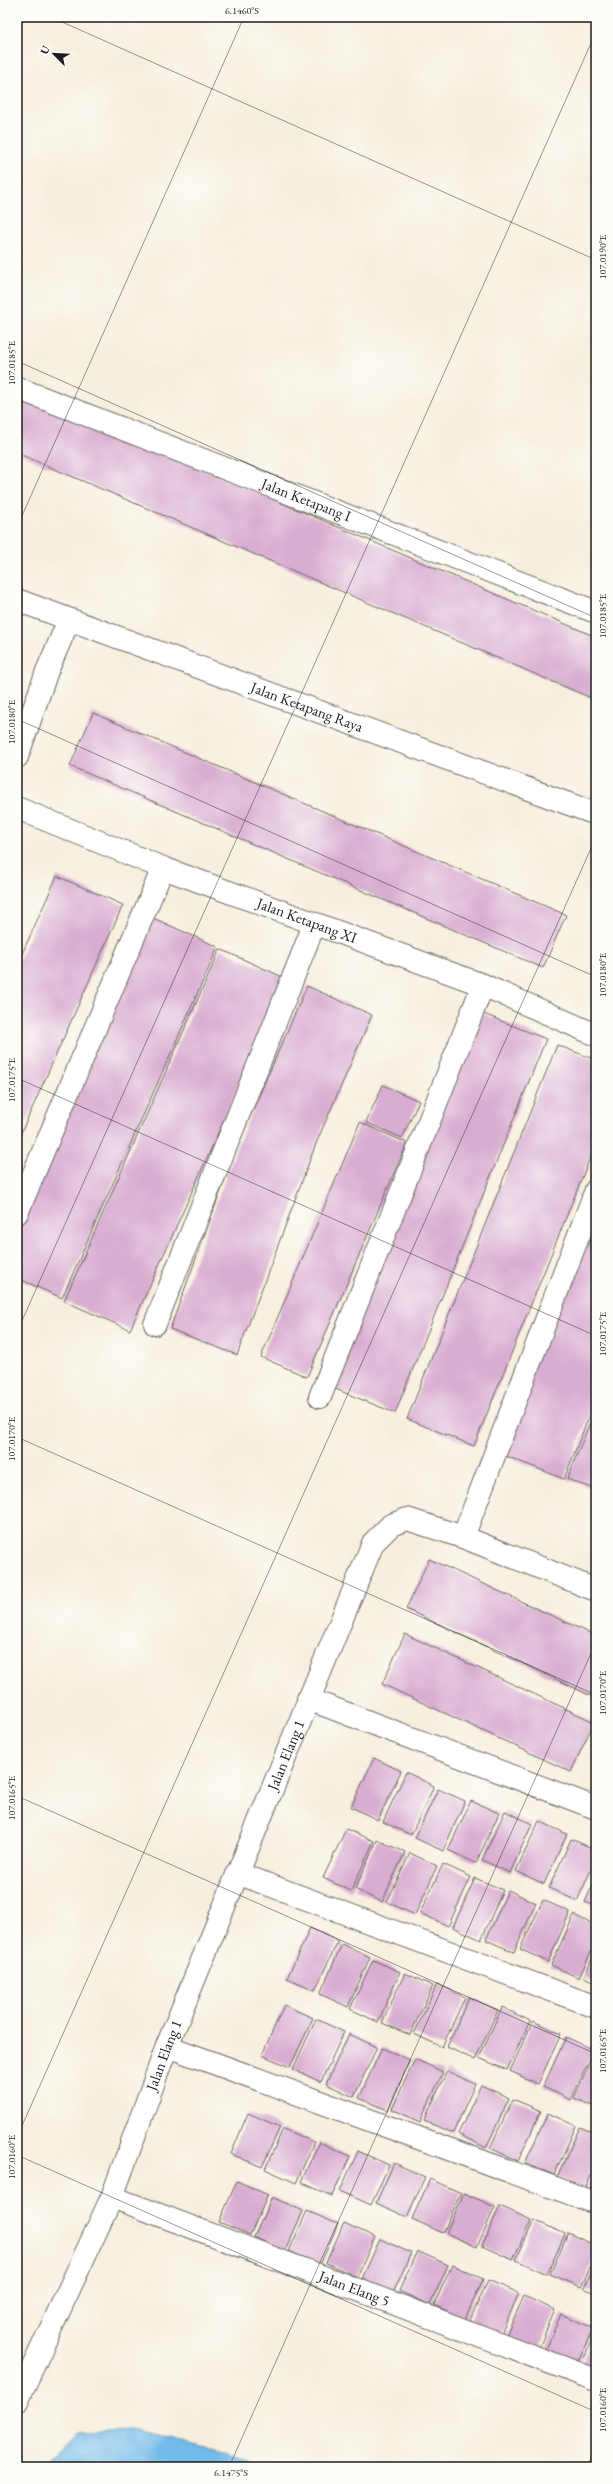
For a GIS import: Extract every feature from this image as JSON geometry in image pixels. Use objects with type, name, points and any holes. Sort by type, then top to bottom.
[{"type":"street","name":"Jalan Ketapang I","points":[[17,388],[596,612]]},
{"type":"street","name":"Jalan Ketapang Raya","points":[[17,600],[596,814]]},
{"type":"street","points":[[17,757],[47,671],[69,620]]},
{"type":"street","name":"Jalan Ketapang XI","points":[[17,808],[163,868],[314,925],[483,985],[596,1035]]},
{"type":"street","points":[[17,1213],[163,868]]},
{"type":"street","points":[[155,1324],[314,925]]},
{"type":"street","points":[[320,1397],[483,985]]},
{"type":"street","points":[[463,1537],[596,1190]]},
{"type":"street","name":"Jalan Elang 1","points":[[17,2401],[112,2197],[167,2046],[373,1543],[391,1525],[407,1519],[463,1537],[596,1590]]},
{"type":"street","points":[[308,1699],[596,1808]]},
{"type":"street","points":[[237,1873],[596,2007]]},
{"type":"street","points":[[167,2046],[596,2203]]},
{"type":"street","name":"Jalan Elang 5","points":[[112,2197],[596,2380]]},
{"type":"water","points":[[132,2430],[272,2464],[279,2467],[41,2467],[77,2432]]},
{"type":"building","points":[[17,390],[596,637],[596,700],[17,453]]},
{"type":"building","points":[[93,713],[566,915],[543,968],[70,766]]},
{"type":"building","points":[[57,876],[123,905],[17,1142],[17,965]]},
{"type":"building","points":[[153,918],[218,947],[62,1298],[17,1278],[17,1223]]},
{"type":"building","points":[[220,949],[287,979],[130,1330],[64,1301]]},
{"type":"building","points":[[307,986],[372,1015],[317,1141],[237,1355],[170,1329],[238,1144]]},
{"type":"building","points":[[479,1012],[546,1039],[395,1413],[328,1386]]},
{"type":"building","points":[[557,1045],[596,1060],[596,1143],[474,1446],[407,1419]]},
{"type":"building","points":[[383,1085],[419,1101],[402,1138],[366,1122]]},
{"type":"building","points":[[360,1122],[407,1143],[307,1377],[261,1357]]},
{"type":"building","points":[[596,1205],[596,1399],[564,1479],[496,1452]]},
{"type":"building","points":[[596,1408],[596,1490],[567,1479]]},
{"type":"building","points":[[429,1559],[596,1636],[596,1698],[406,1609]]},
{"type":"building","points":[[405,1634],[594,1722],[571,1772],[382,1684]]},
{"type":"building","points":[[374,1758],[401,1771],[378,1820],[351,1807]]},
{"type":"building","points":[[406,1772],[434,1786],[411,1835],[383,1822]]},
{"type":"building","points":[[438,1789],[465,1801],[443,1851],[415,1838]]},
{"type":"building","points":[[471,1801],[499,1813],[476,1863],[448,1850]]},
{"type":"building","points":[[505,1811],[532,1824],[510,1873],[482,1860]]},
{"type":"building","points":[[539,1821],[567,1834],[544,1884],[516,1871]]},
{"type":"building","points":[[346,1829],[374,1841],[351,1891],[323,1878]]},
{"type":"building","points":[[571,1839],[596,1850],[596,1859],[577,1901],[549,1888]]},
{"type":"building","points":[[377,1840],[405,1852],[382,1902],[355,1889]]},
{"type":"building","points":[[410,1853],[437,1866],[415,1915],[387,1902]]},
{"type":"building","points":[[443,1864],[471,1877],[448,1926],[420,1913]]},
{"type":"building","points":[[475,1878],[503,1890],[481,1940],[453,1927]]},
{"type":"building","points":[[596,1878],[596,1906],[585,1902]]},
{"type":"building","points":[[508,1890],[536,1903],[514,1952],[486,1940]]},
{"type":"building","points":[[543,1900],[570,1912],[548,1962],[520,1949]]},
{"type":"building","points":[[574,1915],[596,1926],[596,1941],[579,1978],[551,1965]]},
{"type":"building","points":[[310,1928],[338,1941],[315,1990],[287,1978]]},
{"type":"building","points":[[342,1944],[370,1957],[348,2007],[320,1994]]},
{"type":"building","points":[[596,1950],[596,1983],[584,1977]]},
{"type":"building","points":[[373,1960],[400,1972],[378,2022],[350,2009]]},
{"type":"building","points":[[405,1973],[433,1986],[410,2035],[382,2023]]},
{"type":"building","points":[[437,1984],[465,1997],[442,2047],[414,2034]]},
{"type":"building","points":[[469,1997],[498,2010],[475,2060],[447,2047]]},
{"type":"building","points":[[284,2005],[313,2018],[290,2067],[262,2055]]},
{"type":"building","points":[[502,2007],[530,2021],[507,2070],[479,2058]]},
{"type":"building","points":[[316,2019],[344,2032],[321,2082],[293,2069]]},
{"type":"building","points":[[533,2021],[561,2034],[538,2084],[510,2071]]},
{"type":"building","points":[[349,2034],[377,2047],[354,2097],[326,2084]]},
{"type":"building","points":[[566,2037],[594,2050],[571,2100],[543,2087]]},
{"type":"building","points":[[382,2048],[410,2060],[388,2110],[359,2098]]},
{"type":"building","points":[[596,2051],[596,2107],[574,2098]]},
{"type":"building","points":[[415,2059],[443,2072],[420,2122],[392,2109]]},
{"type":"building","points":[[447,2071],[475,2084],[453,2133],[424,2121]]},
{"type":"building","points":[[481,2085],[509,2098],[486,2148],[458,2134]]},
{"type":"building","points":[[513,2099],[541,2111],[518,2161],[490,2148]]},
{"type":"building","points":[[248,2113],[280,2127],[262,2167],[231,2154]]},
{"type":"building","points":[[548,2113],[576,2126],[554,2175],[525,2163]]},
{"type":"building","points":[[580,2127],[596,2134],[596,2164],[585,2189],[557,2177]]},
{"type":"building","points":[[283,2129],[314,2142],[296,2183],[265,2169]]},
{"type":"building","points":[[319,2142],[350,2156],[332,2196],[301,2182]]},
{"type":"building","points":[[358,2151],[389,2165],[371,2205],[340,2191]]},
{"type":"building","points":[[394,2163],[425,2177],[407,2217],[376,2203]]},
{"type":"building","points":[[596,2174],[596,2193],[589,2190]]},
{"type":"building","points":[[430,2179],[461,2193],[443,2233],[412,2219]]},
{"type":"building","points":[[237,2181],[268,2195],[250,2235],[219,2222]]},
{"type":"building","points":[[464,2193],[495,2207],[477,2247],[446,2233]]},
{"type":"building","points":[[272,2197],[303,2211],[285,2251],[254,2237]]},
{"type":"building","points":[[500,2206],[531,2220],[513,2260],[482,2246]]},
{"type":"building","points":[[307,2211],[338,2224],[320,2265],[289,2251]]},
{"type":"building","points":[[534,2220],[565,2234],[547,2274],[516,2260]]},
{"type":"building","points":[[344,2223],[375,2237],[357,2277],[326,2263]]},
{"type":"building","points":[[568,2233],[596,2246],[596,2254],[581,2287],[550,2274]]},
{"type":"building","points":[[380,2239],[411,2253],[393,2293],[362,2279]]},
{"type":"building","points":[[417,2251],[448,2265],[430,2305],[399,2291]]},
{"type":"building","points":[[596,2262],[596,2294],[584,2288]]},
{"type":"building","points":[[452,2265],[483,2279],[465,2319],[434,2305]]},
{"type":"building","points":[[488,2280],[519,2293],[501,2334],[470,2320]]},
{"type":"building","points":[[524,2296],[555,2310],[538,2350],[506,2336]]},
{"type":"building","points":[[561,2314],[593,2328],[575,2368],[544,2354]]},
{"type":"building","points":[[596,2331],[596,2376],[579,2368]]}]
